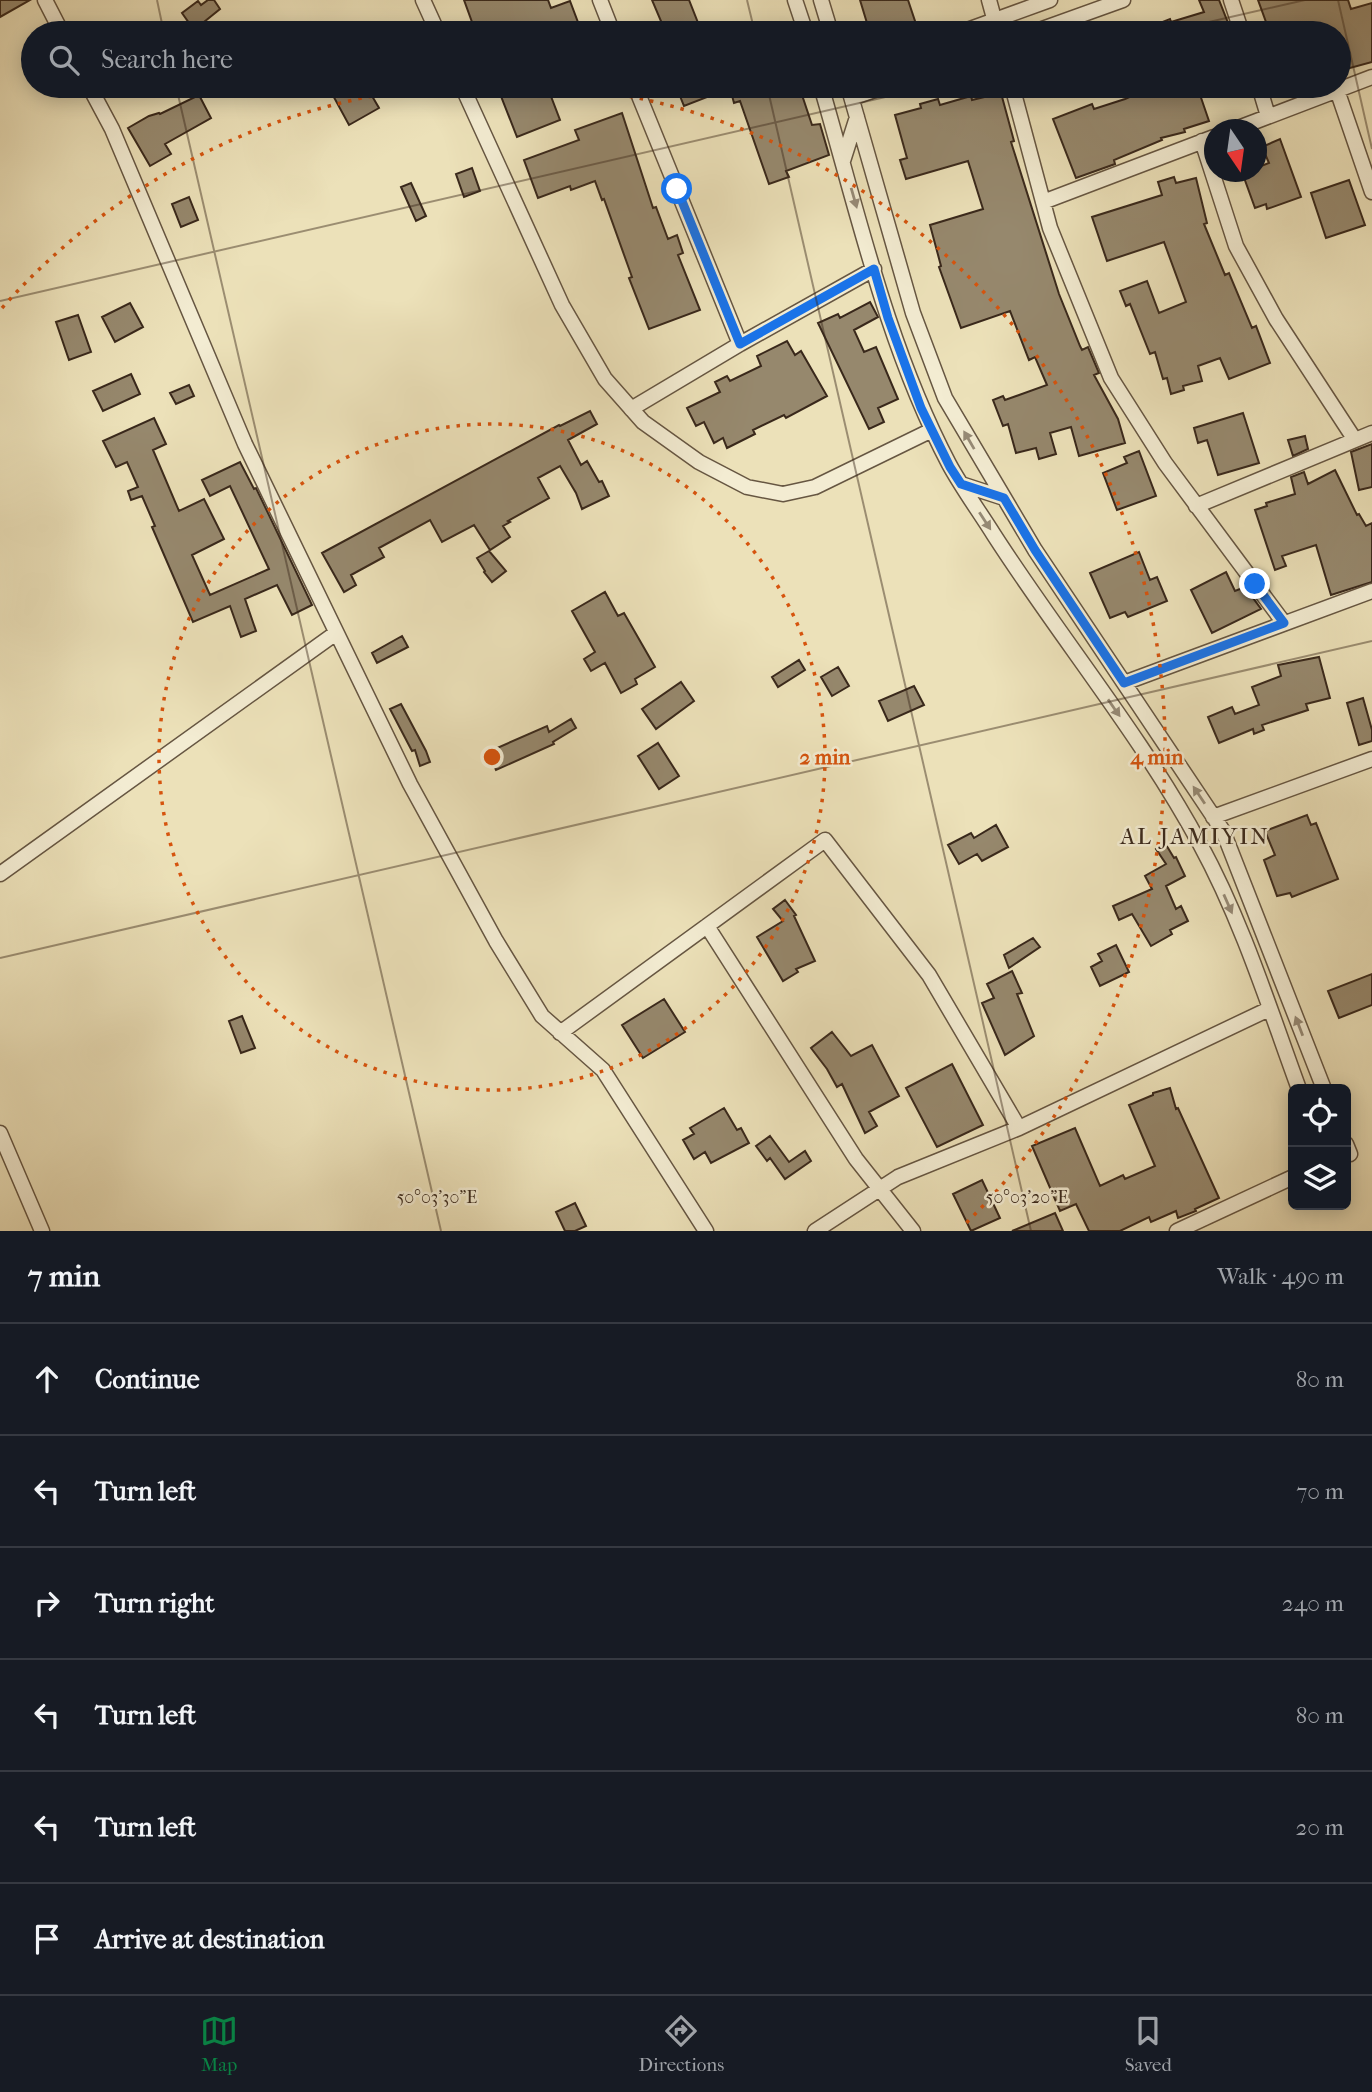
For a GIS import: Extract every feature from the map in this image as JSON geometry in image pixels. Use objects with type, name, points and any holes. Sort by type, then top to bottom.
[{"type":"street","points":[[45,0],[56,21]]},
{"type":"street","points":[[423,0],[433,21]]},
{"type":"street","points":[[600,0],[608,21]]},
{"type":"street","points":[[795,0],[802,21]]},
{"type":"street","points":[[821,0],[827,21]]},
{"type":"street","points":[[989,0],[994,21]]},
{"type":"street","points":[[1008,21],[1050,0]]},
{"type":"street","points":[[1064,21],[1123,0]]},
{"type":"street","points":[[1231,0],[1238,21]]},
{"type":"street","points":[[1351,85],[1372,77]]},
{"type":"street","points":[[95,98],[117,142],[245,444],[410,785],[496,941],[542,1016],[603,1070],[706,1231]]},
{"type":"street","points":[[467,98],[562,305],[605,379],[643,422],[699,462],[747,487],[783,494],[815,488],[932,430]]},
{"type":"street","points":[[640,98],[740,344]]},
{"type":"street","points":[[825,98],[878,284],[916,395],[932,430],[961,484],[1136,741],[1200,844],[1231,910],[1297,1084]]},
{"type":"street","points":[[852,98],[913,313],[945,398],[1035,550],[1223,831],[1322,1084]]},
{"type":"street","points":[[1015,98],[1050,228],[1111,378],[1165,463],[1284,623]]},
{"type":"street","points":[[1263,98],[1269,116]]},
{"type":"street","points":[[1261,119],[1316,98]]},
{"type":"street","points":[[1340,98],[1372,192]]},
{"type":"street","points":[[843,161],[857,116]]},
{"type":"street","points":[[1043,202],[1204,141]]},
{"type":"street","points":[[1219,182],[1236,246],[1276,319],[1355,440]]},
{"type":"street","points":[[878,284],[898,260]]},
{"type":"street","points":[[631,409],[874,269]]},
{"type":"street","points":[[1196,506],[1372,433]]},
{"type":"street","points":[[961,484],[1004,498]]},
{"type":"street","points":[[1124,683],[1372,591]]},
{"type":"street","points":[[0,874],[336,633]]},
{"type":"street","points":[[1213,817],[1372,759]]},
{"type":"street","points":[[561,1033],[825,840],[929,975],[1019,1128]]},
{"type":"street","points":[[707,926],[856,1159],[912,1231]]},
{"type":"street","points":[[815,1231],[898,1177],[1019,1128],[1269,1009]]},
{"type":"street","points":[[0,1133],[42,1231]]},
{"type":"street","points":[[1177,1231],[1288,1179]]},
{"type":"building","points":[[0,0],[30,0],[0,17]]},
{"type":"building","points":[[208,0],[214,0],[220,9],[205,21],[188,21],[182,13],[198,1],[201,5]]},
{"type":"building","points":[[464,0],[548,0],[551,8],[570,1],[578,21],[472,21]]},
{"type":"building","points":[[652,0],[689,0],[697,21],[661,21]]},
{"type":"building","points":[[860,0],[908,0],[915,21],[866,21]]},
{"type":"building","points":[[1199,0],[1219,0],[1227,21],[1174,21],[1204,12]]},
{"type":"building","points":[[1258,0],[1348,0],[1351,9],[1372,3],[1372,62],[1351,68],[1351,21],[1266,21]]},
{"type":"building","points":[[193,98],[201,98],[211,118],[165,144],[171,154],[150,166],[128,128],[149,116],[160,114]]},
{"type":"building","points":[[334,98],[373,98],[379,108],[349,125]]},
{"type":"building","points":[[502,98],[552,98],[560,120],[517,137]]},
{"type":"building","points":[[681,98],[704,98],[684,106]]},
{"type":"building","points":[[733,98],[803,98],[812,125],[820,124],[829,155],[786,171],[789,177],[769,184],[740,101],[734,103]]},
{"type":"building","points":[[964,98],[1002,98],[1014,141],[1011,142],[1059,294],[1082,350],[1088,347],[1099,373],[1094,375],[1118,419],[1125,443],[1079,456],[1071,427],[1050,433],[1056,454],[1039,459],[1036,448],[1016,453],[1008,424],[1003,426],[993,400],[1003,396],[1005,400],[1047,385],[1035,357],[1029,360],[1010,311],[961,328],[939,267],[941,266],[930,225],[983,209],[968,161],[906,179],[900,160],[907,158],[895,115],[921,108],[920,104],[938,99],[940,105]]},
{"type":"building","points":[[1127,98],[1201,98],[1208,119],[1184,129],[1185,132],[1161,138],[1162,140],[1114,160],[1115,164],[1076,178],[1053,119],[1092,104],[1094,109]]},
{"type":"building","points":[[622,113],[653,208],[656,207],[668,239],[677,235],[683,253],[678,255],[700,310],[649,329],[629,278],[632,277],[604,199],[602,200],[595,181],[571,190],[570,186],[538,198],[524,160],[579,140],[575,130]]},
{"type":"building","points":[[1280,139],[1301,197],[1267,209],[1266,204],[1255,208],[1246,182],[1267,182],[1267,145]]},
{"type":"building","points":[[472,168],[480,191],[464,197],[456,174]]},
{"type":"building","points":[[1174,177],[1176,183],[1196,178],[1207,223],[1204,224],[1225,275],[1229,273],[1252,328],[1256,326],[1270,363],[1229,379],[1220,358],[1198,366],[1202,381],[1183,386],[1184,390],[1171,394],[1167,378],[1163,379],[1155,352],[1150,354],[1130,304],[1126,306],[1120,291],[1147,281],[1159,313],[1186,302],[1164,242],[1107,261],[1092,217],[1162,195],[1158,182]]},
{"type":"building","points":[[1349,180],[1365,225],[1326,238],[1311,193]]},
{"type":"building","points":[[411,183],[426,216],[416,221],[401,187]]},
{"type":"building","points":[[189,197],[198,220],[181,227],[172,204]]},
{"type":"building","points":[[870,302],[878,317],[854,330],[864,352],[876,347],[898,399],[878,408],[884,422],[869,429],[818,323],[838,314],[840,318]]},
{"type":"building","points":[[130,303],[143,327],[115,342],[102,317]]},
{"type":"building","points":[[78,315],[91,352],[69,360],[56,322]]},
{"type":"building","points":[[787,341],[795,355],[801,351],[827,396],[786,418],[784,415],[753,430],[755,434],[727,448],[723,438],[714,443],[704,422],[696,426],[687,408],[720,392],[715,382],[727,376],[730,381],[761,366],[757,356]]},
{"type":"building","points":[[131,374],[140,394],[103,411],[93,391]]},
{"type":"building","points":[[189,385],[194,396],[176,404],[170,393]]},
{"type":"building","points":[[590,411],[597,424],[568,440],[581,465],[587,461],[609,496],[582,509],[560,466],[538,478],[549,498],[508,521],[510,522],[503,526],[510,537],[490,550],[474,525],[442,542],[430,520],[379,548],[384,557],[351,575],[356,585],[344,592],[322,553],[559,425]]},
{"type":"building","points":[[1243,413],[1259,463],[1218,475],[1207,440],[1198,443],[1194,428]]},
{"type":"building","points":[[154,418],[166,444],[153,450],[179,511],[204,499],[224,539],[192,555],[210,595],[269,569],[230,486],[210,496],[202,480],[240,462],[254,489],[256,488],[312,605],[292,615],[277,585],[245,599],[256,631],[241,637],[230,606],[193,622],[152,527],[155,526],[142,496],[131,500],[128,491],[138,487],[127,462],[116,467],[103,441]]},
{"type":"building","points":[[1305,436],[1308,449],[1293,456],[1288,440]]},
{"type":"building","points":[[1372,444],[1372,487],[1359,490],[1351,452]]},
{"type":"building","points":[[1139,451],[1156,496],[1117,510],[1103,473],[1127,463],[1124,457]]},
{"type":"building","points":[[1335,470],[1357,515],[1359,514],[1366,526],[1372,523],[1372,582],[1331,595],[1316,545],[1282,556],[1286,566],[1275,570],[1255,510],[1267,506],[1266,503],[1295,494],[1291,477],[1304,472],[1308,484]]},
{"type":"building","points":[[489,551],[506,571],[492,582],[477,558]]},
{"type":"building","points":[[1139,552],[1150,580],[1157,577],[1167,601],[1128,617],[1125,612],[1110,618],[1090,573]]},
{"type":"building","points":[[1226,572],[1235,591],[1245,587],[1261,609],[1212,633],[1191,590]]},
{"type":"building","points":[[605,592],[618,616],[624,613],[655,667],[635,679],[637,684],[621,693],[605,663],[591,671],[584,659],[595,652],[572,611]]},
{"type":"building","points":[[402,636],[408,647],[377,663],[372,653]]},
{"type":"building","points":[[1319,657],[1330,698],[1306,704],[1308,710],[1262,725],[1264,730],[1254,734],[1253,729],[1219,743],[1208,717],[1232,707],[1235,714],[1259,705],[1252,687],[1281,676],[1278,665]]},
{"type":"building","points":[[799,660],[805,670],[778,687],[772,677]]},
{"type":"building","points":[[838,667],[849,686],[832,696],[821,677]]},
{"type":"building","points":[[681,682],[694,701],[656,729],[642,709]]},
{"type":"building","points":[[914,686],[924,705],[888,721],[879,701]]},
{"type":"building","points":[[1363,698],[1372,730],[1372,741],[1359,745],[1347,703]]},
{"type":"building","points":[[401,704],[430,762],[420,766],[415,750],[412,751],[390,709]]},
{"type":"building","points":[[571,719],[576,728],[553,742],[554,744],[496,770],[488,752],[547,726],[549,732]]},
{"type":"building","points":[[658,743],[679,776],[659,789],[638,756]]},
{"type":"building","points":[[1307,815],[1311,825],[1316,823],[1338,879],[1292,897],[1290,893],[1277,896],[1264,860],[1275,855],[1265,831]]},
{"type":"building","points":[[996,825],[1008,847],[982,861],[977,854],[959,864],[948,845],[971,833],[974,838]]},
{"type":"building","points":[[1165,843],[1174,858],[1176,857],[1185,876],[1166,886],[1176,909],[1181,906],[1188,921],[1170,930],[1172,934],[1151,946],[1132,914],[1119,920],[1113,906],[1152,889],[1145,876],[1166,864],[1156,849]]},
{"type":"building","points":[[785,900],[796,915],[794,916],[815,961],[796,969],[798,972],[783,981],[757,937],[783,921],[773,909]]},
{"type":"building","points":[[1033,938],[1040,947],[1009,968],[1004,955]]},
{"type":"building","points":[[1116,945],[1129,972],[1100,986],[1091,967],[1102,961],[1098,954]]},
{"type":"building","points":[[1012,971],[1022,993],[1017,994],[1034,1036],[1005,1055],[982,1003],[994,998],[987,984]]},
{"type":"building","points":[[1372,974],[1372,1005],[1339,1018],[1328,991]]},
{"type":"building","points":[[664,999],[685,1032],[643,1058],[622,1025]]},
{"type":"building","points":[[242,1016],[255,1048],[241,1053],[229,1021]]},
{"type":"building","points":[[832,1032],[851,1056],[872,1045],[899,1096],[869,1112],[877,1126],[865,1133],[842,1084],[837,1087],[811,1048]]},
{"type":"building","points":[[952,1064],[983,1125],[937,1147],[906,1088]]},
{"type":"building","points":[[1170,1088],[1176,1109],[1178,1108],[1219,1198],[1178,1218],[1176,1211],[1151,1222],[1149,1217],[1120,1231],[1089,1231],[1076,1204],[1060,1211],[1032,1146],[1075,1128],[1100,1186],[1123,1175],[1125,1179],[1155,1166],[1129,1105]]},
{"type":"building","points":[[724,1108],[737,1130],[741,1128],[749,1143],[711,1163],[705,1152],[694,1159],[683,1140],[694,1134],[690,1128]]},
{"type":"building","points":[[770,1136],[789,1162],[805,1151],[811,1161],[785,1179],[770,1158],[767,1161],[756,1146]]},
{"type":"building","points":[[982,1180],[1000,1218],[971,1231],[953,1194]]},
{"type":"building","points":[[575,1203],[586,1226],[575,1231],[565,1231],[556,1212]]},
{"type":"building","points":[[1055,1213],[1063,1231],[1012,1231]]},
{"type":"district","name":"AL JAMIYIN","points":[[1195,836]]},
{"type":"route","points":[[677,189],[740,344],[874,269],[888,318],[921,408],[950,467],[961,484],[1004,498],[1035,550],[1124,683],[1284,623],[1255,584]]}]
